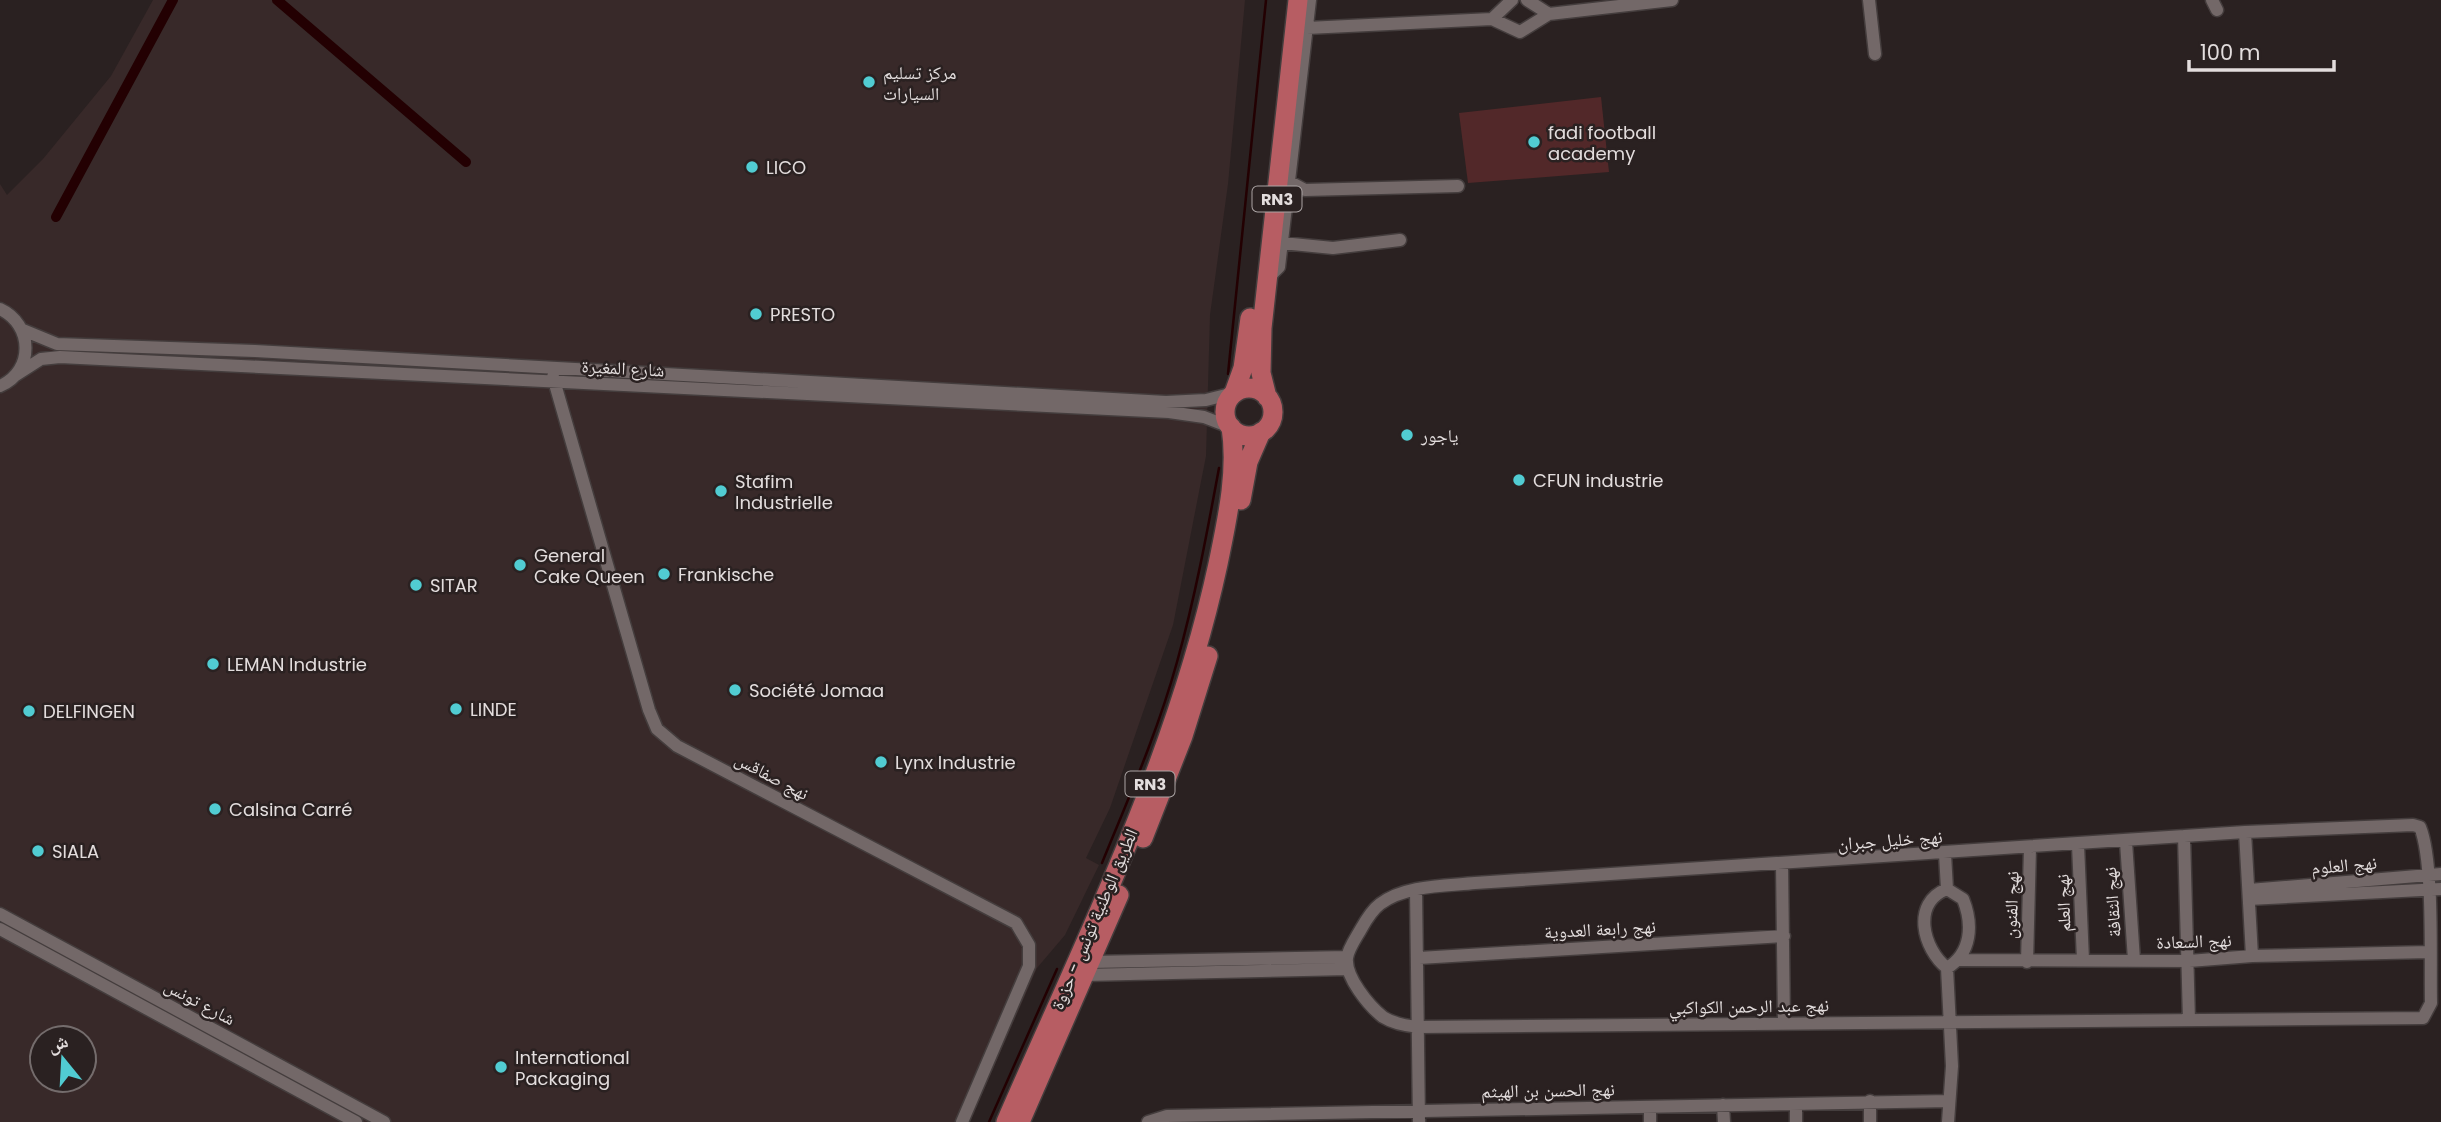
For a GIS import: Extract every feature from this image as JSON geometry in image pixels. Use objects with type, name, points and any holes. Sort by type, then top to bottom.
[{"type":"main road","name":"RN3","points":[[1231,427],[1225,410],[1243,368],[1248,337],[1285,0]]},
{"type":"main road","name":"RN3","points":[[1261,432],[1272,415],[1261,373],[1260,346],[1297,0]]},
{"type":"main road","points":[[1234,393],[1251,388],[1267,397]]},
{"type":"main road","points":[[1231,427],[1245,435],[1261,432]]},
{"type":"main road","name":"الطريق الوطنية تونس - حزوة","points":[[1006,1122],[1132,831],[1193,664],[1228,512],[1233,464],[1231,427]]},
{"type":"main road","name":"الطريق الوطنية تونس - حزوة","points":[[1020,1122],[1165,786],[1194,705],[1217,622],[1248,462],[1261,432]]},
{"type":"street","points":[[1267,278],[1279,267],[1310,0]]},
{"type":"street","points":[[1492,19],[1512,0]]},
{"type":"street","points":[[1527,0],[1549,14]]},
{"type":"street","points":[[1307,28],[1492,19],[1520,32],[1549,14],[1672,0]]},
{"type":"street","points":[[1869,0],[1875,54]]},
{"type":"street","points":[[1290,182],[1305,190],[1458,186]]},
{"type":"street","points":[[1282,243],[1333,248],[1399,240]]},
{"type":"street","points":[[0,309],[14,318],[23,330],[26,345],[24,361],[16,375]]},
{"type":"street","name":"شارع المغيرة","points":[[23,330],[57,344],[551,367],[1166,402],[1206,400],[1234,393]]},
{"type":"street","name":"شارع المغيرة","points":[[0,386],[41,359],[60,357],[1169,412],[1204,417],[1231,427]]},
{"type":"street","name":"نهج صفاقس","points":[[551,367],[632,656],[657,729],[677,746],[1016,923],[1026,936],[1029,965],[962,1122]]},
{"type":"street","name":"نهج خليل جبران","points":[[1347,963],[1367,918],[1379,905],[1394,896],[1416,890],[1475,883],[1945,854],[2245,832],[2413,825],[2420,827],[2423,834],[2434,875],[2429,952]]},
{"type":"street","points":[[2245,832],[2252,956]]},
{"type":"street","points":[[2185,836],[2189,1020]]},
{"type":"street","name":"نهج الثقافة","points":[[2126,842],[2134,961]]},
{"type":"street","name":"نهج العلم","points":[[2078,845],[2082,960]]},
{"type":"street","name":"نهج الفنون","points":[[2027,962],[2030,848]]},
{"type":"street","points":[[1945,854],[1947,889]]},
{"type":"street","points":[[1782,864],[1784,1023]]},
{"type":"street","name":"نهج العلوم","points":[[2249,895],[2434,875]]},
{"type":"street","points":[[1947,889],[1963,899],[1967,909],[1968,942],[1960,960],[1947,968]]},
{"type":"street","points":[[1947,889],[1938,892],[1932,900],[1924,926],[1930,950],[1947,968],[1952,1066],[1948,1122]]},
{"type":"street","name":"نهج العلوم","points":[[2249,895],[2435,889]]},
{"type":"street","points":[[1416,890],[1420,1116]]},
{"type":"street","name":"شارع تونس","points":[[0,914],[384,1122]]},
{"type":"street","name":"شارع تونس","points":[[0,929],[356,1122]]},
{"type":"street","name":"نهج رابعة العدوية","points":[[1419,958],[1784,936]]},
{"type":"street","name":"نهج السعادة","points":[[1960,960],[2189,961],[2252,956],[2429,952]]},
{"type":"street","name":"نهج عبد الرحمن الكواكبي","points":[[1347,963],[1371,1006],[1384,1018],[1419,1027],[1949,1023],[2423,1018],[2431,1003],[2429,952]]},
{"type":"street","points":[[1088,969],[1347,963]]},
{"type":"street","points":[[1870,1101],[1870,1122]]},
{"type":"street","name":"نهج الحسن بن الهيثم","points":[[1148,1122],[1167,1116],[1492,1115],[1581,1108],[1949,1101]]},
{"type":"street","points":[[1796,1104],[1796,1122]]},
{"type":"street","points":[[1724,1105],[1724,1122]]},
{"type":"street","points":[[1650,1107],[1650,1122]]},
{"type":"street","points":[[1581,1108],[1581,1122]]},
{"type":"shaded area","points":[[153,0],[1245,0],[1228,184],[1210,315],[1206,456],[1173,625],[1110,808],[1086,858],[1099,865],[1065,935],[1037,968],[970,1122],[0,1122],[0,184],[7,195],[43,159],[111,76]]},
{"type":"shaded area","name":"fadi football academy","points":[[1601,97],[1609,172],[1468,183],[1459,113]]},
{"type":"waterway","points":[[56,217],[173,0]]},
{"type":"waterway","points":[[277,0],[466,162]]},
{"type":"waterway","points":[[1228,374],[1266,0]]},
{"type":"waterway","points":[[1102,863],[1169,688],[1195,590],[1219,468]]},
{"type":"waterway","points":[[989,1122],[1057,969]]},
{"type":"place","name":"مركز تسليم السيارات","points":[[869,82]]},
{"type":"place","name":"fadi football academy","points":[[1534,142]]},
{"type":"place","name":"LICO","points":[[752,167]]},
{"type":"place","name":"PRESTO","points":[[756,314]]},
{"type":"place","name":"ياجور","points":[[1407,435]]},
{"type":"place","name":"CFUN industrie","points":[[1519,480]]},
{"type":"place","name":"Stafim Industrielle","points":[[721,491]]},
{"type":"place","name":"General Cake Queen","points":[[520,565]]},
{"type":"place","name":"Frankische","points":[[664,574]]},
{"type":"place","name":"SITAR","points":[[416,585]]},
{"type":"place","name":"LEMAN Industrie","points":[[213,664]]},
{"type":"place","name":"Société Jomaa","points":[[735,690]]},
{"type":"place","name":"LINDE","points":[[456,709]]},
{"type":"place","name":"DELFINGEN","points":[[29,711]]},
{"type":"place","name":"Lynx Industrie","points":[[881,762]]},
{"type":"place","name":"Calsina Carré","points":[[215,809]]},
{"type":"place","name":"SIALA","points":[[38,851]]},
{"type":"place","name":"International Packaging","points":[[501,1067]]}]
